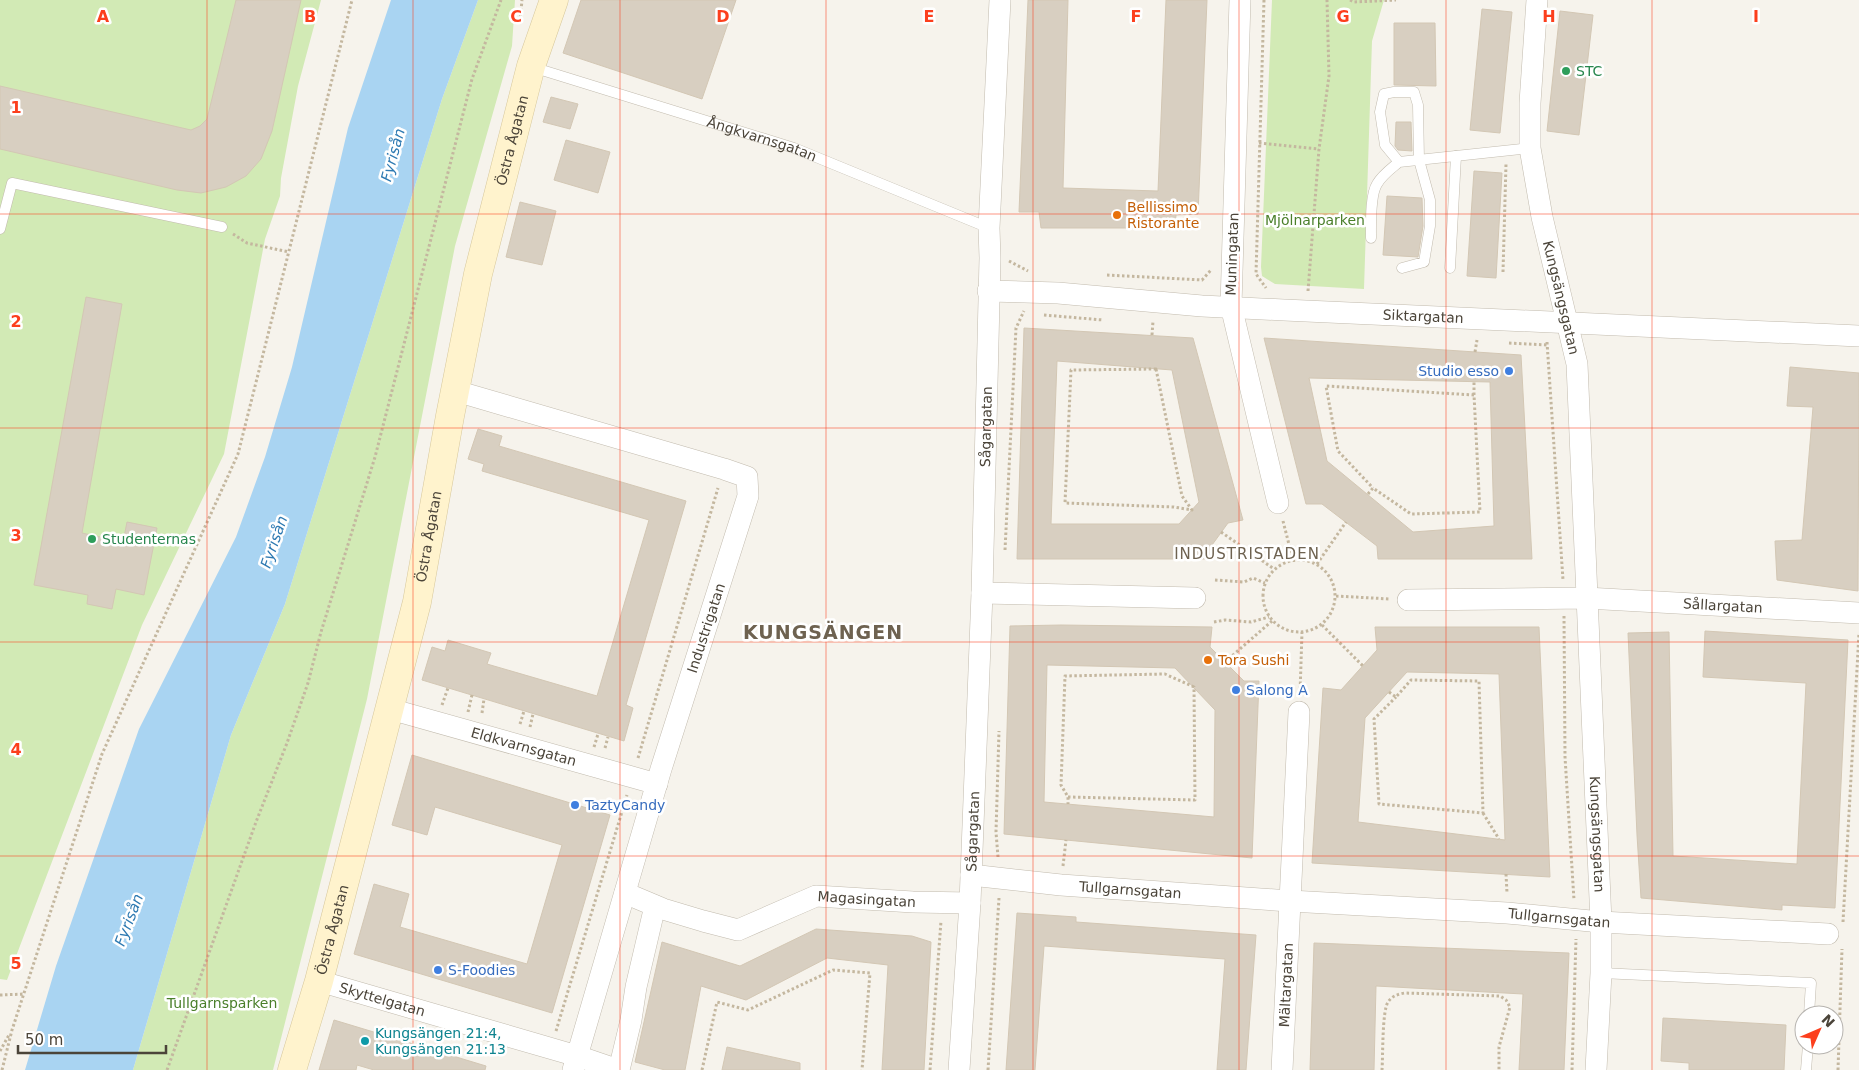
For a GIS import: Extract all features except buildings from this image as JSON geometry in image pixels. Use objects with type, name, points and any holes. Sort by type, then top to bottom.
[{"type":"street","name":"Östra Ågatan","points":[[292,1070],[320,980],[417,602],[478,274],[531,66],[554,0]]},
{"type":"street","points":[[988,291],[989,228],[1000,0]]},
{"type":"street","name":"Muningatan","points":[[1240,0],[1231,306],[1278,503]]},
{"type":"street","name":"Kungsängsgatan","points":[[1537,0],[1530,103],[1530,148],[1557,321],[1576,364],[1601,922],[1601,973],[1596,1070]]},
{"type":"street","name":"Siktargatan","points":[[988,291],[1024,292],[1202,306],[1859,336]]},
{"type":"street","name":"Sågargatan","points":[[959,1070],[970,903],[982,593],[988,291]]},
{"type":"street","name":"Industrigatan","points":[[456,391],[747,477],[748,496],[657,784],[575,1063]]},
{"type":"street","points":[[982,593],[1195,598]]},
{"type":"street","points":[[1408,600],[1586,598]]},
{"type":"street","name":"Sållargatan","points":[[1586,598],[1859,613]]},
{"type":"street","name":"Eldkvarnsgatan","points":[[390,709],[657,784]]},
{"type":"street","points":[[1290,901],[1299,712]]},
{"type":"street","name":"Tullgarnsgatan","points":[[971,876],[1061,885],[1290,901],[1497,912],[1601,922],[1838,934]]},
{"type":"street","name":"Magasingatan","points":[[625,893],[655,906],[703,922],[738,930],[816,896],[970,903]]},
{"type":"street","name":"Mältargatan","points":[[1282,1070],[1290,901]]},
{"type":"street","name":"Skyttelgatan","points":[[320,980],[575,1063],[619,1070],[655,906]]},
{"type":"lane","name":"Ångkvarnsgatan","points":[[531,66],[794,148],[989,228]]},
{"type":"lane","points":[[1399,162],[1385,145],[1380,112],[1384,94],[1414,92],[1418,105],[1419,160],[1430,200],[1430,226],[1424,262],[1402,268]]},
{"type":"lane","points":[[1371,238],[1371,211],[1376,184],[1399,162],[1530,148]]},
{"type":"lane","points":[[1450,268],[1456,156]]},
{"type":"lane","points":[[0,230],[12,183],[222,227]]},
{"type":"lane","points":[[1601,973],[1811,983],[1810,1005]]},
{"type":"lane","points":[[1806,1070],[1807,1055]]},
{"type":"path","points":[[2,1070],[12,1030],[102,754],[238,454],[352,0]]},
{"type":"path","points":[[167,1070],[249,840],[308,683],[321,632],[375,458],[472,79],[501,0]]},
{"type":"path","points":[[1264,0],[1258,143],[1256,274],[1268,291]]},
{"type":"path","points":[[1317,292],[1308,292],[1319,149],[1329,76],[1327,0]]},
{"type":"path","points":[[1353,1],[1396,0]]},
{"type":"path","points":[[1258,143],[1319,149]]},
{"type":"path","points":[[1503,272],[1506,151]]},
{"type":"path","points":[[222,227],[247,243],[289,252]]},
{"type":"path","points":[[990,258],[1007,260],[1029,271]]},
{"type":"path","points":[[1103,275],[1202,280],[1211,272],[1211,262]]},
{"type":"path","points":[[1005,554],[1016,328],[1024,313],[1024,269]]},
{"type":"path","points":[[1557,321],[1564,598],[1565,757],[1577,943],[1572,1070]]},
{"type":"path","points":[[1152,335],[1153,322]]},
{"type":"path","points":[[1476,352],[1477,340]]},
{"type":"path","points":[[1156,369],[1182,496],[1192,510],[1174,507],[1065,503],[1071,370],[1156,369]]},
{"type":"path","points":[[1474,382],[1480,512],[1411,514],[1372,488],[1338,451],[1326,386],[1474,395]]},
{"type":"path","points":[[1368,494],[1372,488]]},
{"type":"path","points":[[1278,503],[1293,560]]},
{"type":"path","points":[[1317,564],[1346,522]]},
{"type":"path","points":[[1221,532],[1274,569]]},
{"type":"path","points":[[1293,560],[1305,560],[1317,564],[1327,572],[1333,584],[1336,596],[1330,615],[1322,625],[1311,631],[1290,631],[1278,626],[1269,617],[1262,592],[1274,569],[1284,562],[1293,560]]},
{"type":"path","points":[[1215,580],[1244,582],[1253,578],[1265,584]]},
{"type":"path","points":[[1336,596],[1408,600]]},
{"type":"path","points":[[1214,622],[1225,620],[1251,622],[1269,617]]},
{"type":"path","points":[[1225,662],[1272,621]]},
{"type":"path","points":[[1322,625],[1363,666]]},
{"type":"path","points":[[1299,712],[1302,632]]},
{"type":"path","points":[[1838,1070],[1838,934],[1859,633]]},
{"type":"path","points":[[1068,797],[1195,800],[1194,687],[1165,674],[1065,676],[1061,786],[1068,797],[1068,804]]},
{"type":"path","points":[[1483,814],[1378,804],[1374,719],[1411,680],[1479,681],[1483,814],[1499,839]]},
{"type":"path","points":[[1389,692],[1396,697]]},
{"type":"path","points":[[988,1070],[1000,878],[996,832],[999,723]]},
{"type":"path","points":[[1061,885],[1066,840]]},
{"type":"path","points":[[930,1070],[943,902]]},
{"type":"path","points":[[702,1070],[717,1002],[748,1010],[833,970],[870,973],[862,1070]]},
{"type":"path","points":[[1382,1070],[1386,1006],[1397,994],[1405,993],[1500,996],[1506,1000],[1510,1007],[1499,1047],[1499,1070]]},
{"type":"path","points":[[0,995],[25,994]]},
{"type":"path","points":[[0,1051],[12,1030]]},
{"type":"green space","name":"Studenternas","points":[[0,0],[321,0],[298,86],[281,178],[280,196],[265,239],[224,454],[142,625],[7,980],[0,979]]},
{"type":"green space","name":"Tullgarnsparken","points":[[478,0],[515,0],[512,46],[455,246],[367,699],[273,1070],[133,1070],[231,735],[285,604],[442,99]]},
{"type":"green space","name":"Mjölnarparken","points":[[1272,0],[1384,0],[1372,41],[1364,289],[1275,284],[1262,276]]},
{"type":"water","name":"Fyrisån","points":[[391,0],[478,0],[442,99],[285,604],[231,735],[133,1070],[25,1070],[56,966],[139,729],[236,537],[265,457],[292,367],[348,128]]},
{"type":"place","name":"STC","points":[[1566,71]]},
{"type":"place","name":"Bellissimo Ristorante","points":[[1117,215]]},
{"type":"place","name":"Studio esso","points":[[1509,371]]},
{"type":"place","name":"Studenternas","points":[[92,539]]},
{"type":"place","name":"Tora Sushi","points":[[1208,660]]},
{"type":"place","name":"Salong A","points":[[1236,690]]},
{"type":"place","name":"TaztyCandy","points":[[575,805]]},
{"type":"place","name":"S-Foodies","points":[[438,970]]},
{"type":"place","name":"Kungsängen 21:4, Kungsängen 21:13","points":[[365,1041]]},
{"type":"district","name":"INDUSTRISTADEN","points":[[1247,554]]},
{"type":"district","name":"KUNGSÄNGEN","points":[[823,632]]}]
